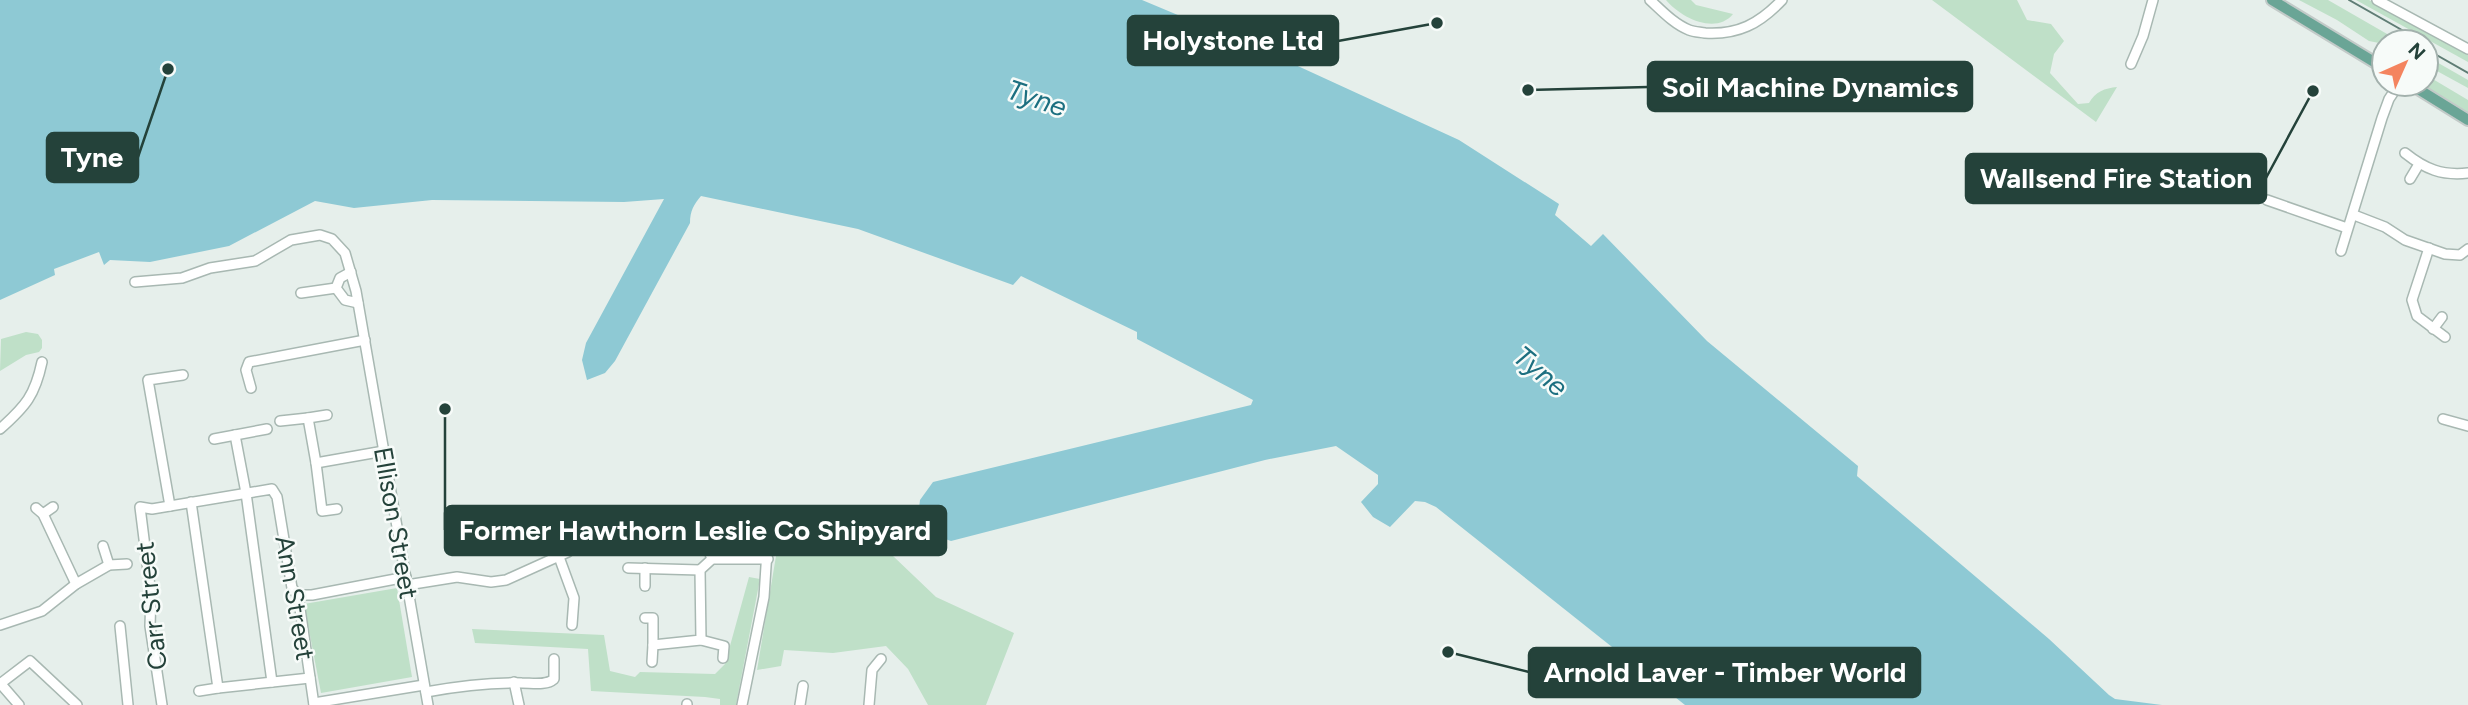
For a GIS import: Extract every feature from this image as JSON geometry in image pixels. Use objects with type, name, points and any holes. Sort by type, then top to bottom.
[{"type":"main road","points":[[2272,0],[2370,60]]},
{"type":"main road","points":[[2433,98],[2468,120]]},
{"type":"street","points":[[1650,0],[1676,24],[1691,32],[1724,34],[1743,30],[1782,0]]},
{"type":"street","points":[[2131,64],[2143,36],[2153,0]]},
{"type":"street","points":[[2377,0],[2468,49]]},
{"type":"street","points":[[2341,251],[2390,98]]},
{"type":"street","points":[[2405,153],[2436,172],[2454,175],[2468,173]]},
{"type":"street","points":[[2410,179],[2419,164]]},
{"type":"street","points":[[2267,200],[2347,228]]},
{"type":"street","points":[[2354,215],[2385,227],[2405,240],[2445,254],[2460,255],[2468,249]]},
{"type":"street","name":"Ellison Street","points":[[135,282],[182,278],[211,268],[255,261],[291,240],[320,234],[332,239],[345,253],[365,340],[428,705]]},
{"type":"street","points":[[2429,248],[2412,300],[2417,316],[2445,337]]},
{"type":"street","points":[[336,288],[340,278],[351,272]]},
{"type":"street","points":[[301,293],[336,288]]},
{"type":"street","points":[[336,288],[345,300],[358,303]]},
{"type":"street","points":[[2433,328],[2442,317]]},
{"type":"street","points":[[251,388],[246,370],[249,362],[365,340]]},
{"type":"street","points":[[0,429],[24,408],[37,387],[42,362]]},
{"type":"street","points":[[183,375],[148,380],[170,506],[246,493]]},
{"type":"street","points":[[280,421],[327,415]]},
{"type":"street","points":[[308,418],[322,511],[337,509]]},
{"type":"street","points":[[2443,419],[2468,426]]},
{"type":"street","points":[[214,439],[267,429]]},
{"type":"street","points":[[235,435],[246,493],[272,682]]},
{"type":"street","points":[[316,463],[384,451]]},
{"type":"street","name":"Ann Street","points":[[246,493],[272,489],[274,491],[292,588],[298,595],[314,704]]},
{"type":"street","points":[[191,502],[218,688]]},
{"type":"street","name":"Carr Street","points":[[162,705],[150,626],[151,594],[140,508],[170,506]]},
{"type":"street","points":[[53,507],[39,511],[76,584]]},
{"type":"street","points":[[704,514],[702,532],[712,559]]},
{"type":"street","points":[[742,705],[764,597],[769,520]]},
{"type":"street","points":[[298,595],[457,577],[491,582],[506,580],[568,552],[576,543],[574,525]]},
{"type":"street","points":[[103,546],[109,565]]},
{"type":"street","points":[[559,557],[574,597],[572,625]]},
{"type":"street","points":[[628,568],[700,570],[712,559],[768,559]]},
{"type":"street","points":[[1,622],[42,611],[76,584],[109,565],[127,564]]},
{"type":"street","points":[[645,568],[645,586]]},
{"type":"street","points":[[700,570],[701,640]]},
{"type":"street","points":[[645,618],[653,618],[652,662]]},
{"type":"street","points":[[120,626],[128,705]]},
{"type":"street","points":[[653,645],[701,640],[724,646],[723,658]]},
{"type":"street","points":[[314,704],[425,688],[551,682],[555,675],[554,659]]},
{"type":"street","points":[[870,704],[872,670],[881,659]]},
{"type":"street","points":[[19,705],[0,683],[30,661],[77,705]]},
{"type":"street","points":[[199,691],[310,678]]},
{"type":"street","points":[[514,682],[519,705]]},
{"type":"street","points":[[800,705],[803,686]]},
{"type":"green space","points":[[1666,0],[1691,0],[1696,5],[1733,14],[1726,20],[1708,24],[1680,13]]},
{"type":"green space","points":[[1932,0],[2017,0],[2027,20],[2051,24],[2064,41],[2054,54],[2050,73],[2078,104],[2089,103],[2101,91],[2117,87],[2096,122]]},
{"type":"green space","points":[[2299,0],[2328,0],[2377,28],[2370,28],[2369,41]]},
{"type":"green space","points":[[2356,0],[2369,0],[2421,28],[2407,28]]},
{"type":"green space","points":[[2440,38],[2468,53],[2468,62],[2440,46]]},
{"type":"green space","points":[[2440,64],[2468,80],[2468,88],[2440,73]]},
{"type":"green space","points":[[2440,83],[2468,100],[2468,116],[2439,98]]},
{"type":"green space","points":[[26,332],[38,334],[42,340],[42,348],[0,371],[1,339]]},
{"type":"green space","points":[[775,512],[871,535],[936,597],[1014,633],[986,705],[928,705],[908,669],[886,646],[833,653],[784,650],[781,666],[757,670],[778,544]]},
{"type":"green space","points":[[749,577],[760,579],[736,705],[720,705],[720,699],[705,697],[591,691],[588,649],[475,643],[472,629],[604,635],[610,671],[635,677],[640,672],[715,674],[725,664]]},
{"type":"green space","points":[[397,588],[412,677],[321,693],[304,604]]},
{"type":"water","points":[[0,0],[1142,0],[1228,36],[1236,26],[1264,39],[1261,49],[1459,140],[1559,204],[1555,215],[1591,246],[1603,234],[1707,341],[1858,466],[1857,476],[2049,639],[2109,695],[2115,699],[2162,705],[1685,705],[1436,507],[1415,501],[1390,527],[1373,517],[1361,502],[1378,484],[1378,475],[1336,446],[1265,460],[951,541],[934,535],[918,518],[920,500],[933,482],[1251,405],[1253,400],[1137,339],[1137,332],[1021,276],[1013,285],[858,229],[701,196],[693,208],[690,223],[615,361],[605,373],[587,380],[582,360],[586,343],[664,199],[624,202],[432,200],[354,208],[315,201],[229,246],[150,262],[110,260],[104,265],[99,252],[54,269],[55,275],[0,300]]},
{"type":"tram line","points":[[2349,0],[2398,28]]},
{"type":"tram line","points":[[2440,57],[2468,73]]},
{"type":"place","name":"Holystone Ltd","points":[[1437,23]]},
{"type":"place","name":"Tyne","points":[[168,69]]},
{"type":"place","name":"Soil Machine Dynamics","points":[[1528,90]]},
{"type":"place","name":"Wallsend Fire Station","points":[[2313,91]]},
{"type":"place","name":"Former Hawthorn Leslie Co Shipyard","points":[[445,409]]},
{"type":"place","name":"Arnold Laver - Timber World","points":[[1448,652]]}]
